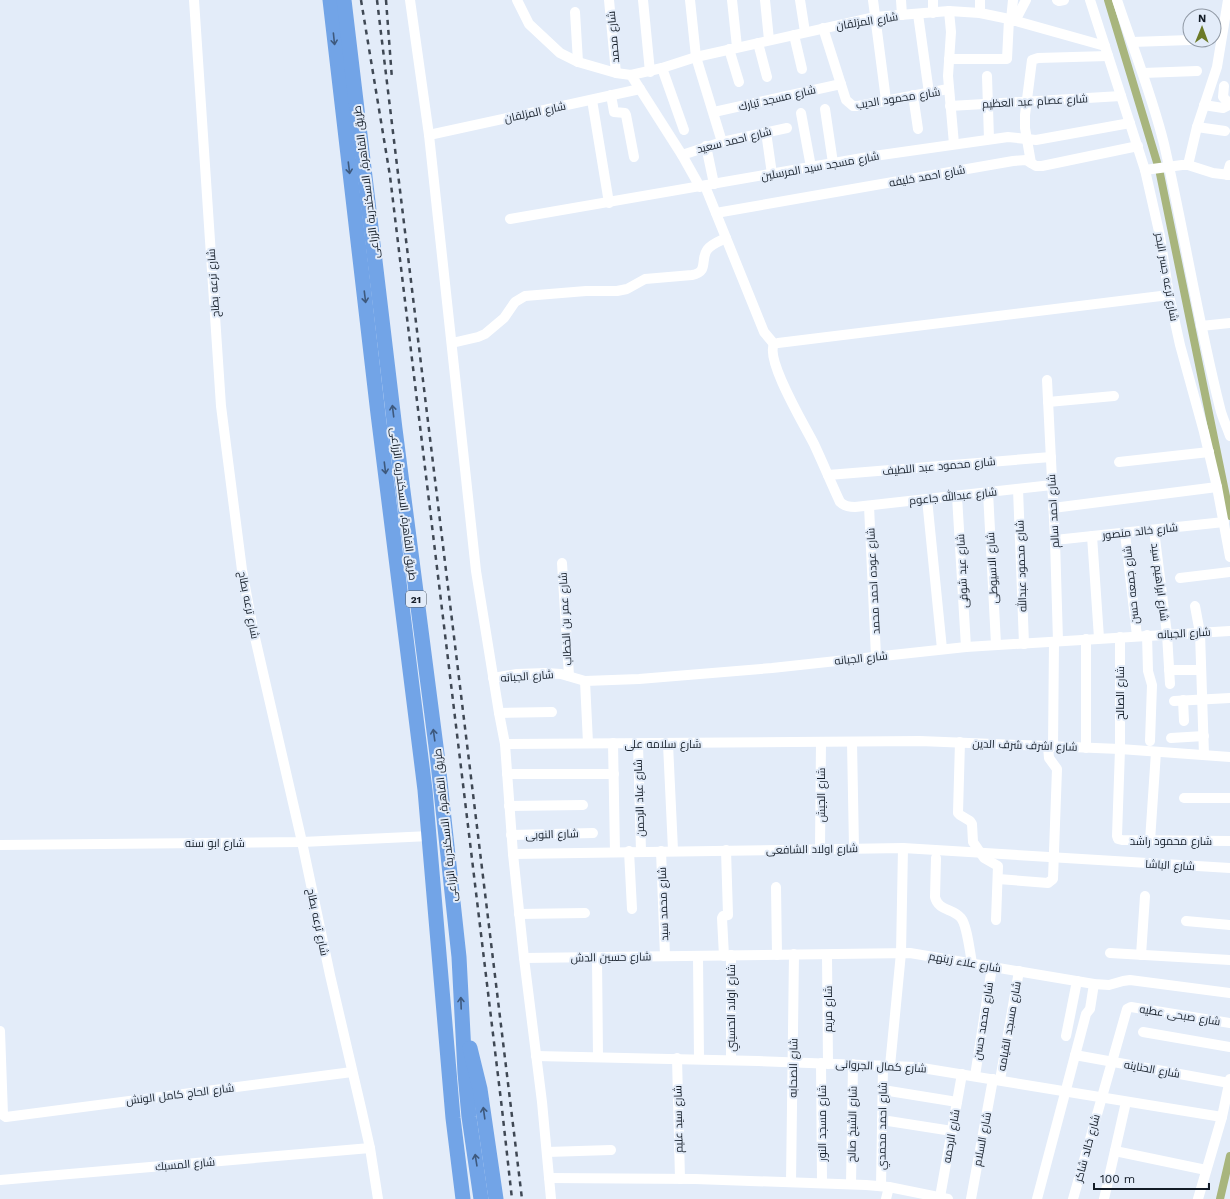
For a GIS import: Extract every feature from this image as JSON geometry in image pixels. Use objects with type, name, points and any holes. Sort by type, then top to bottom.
[{"type":"highway","name":"طريق القاهرة, الاسكندرية الزراعى","points":[[330,0],[378,414],[430,836],[453,1118],[463,1199]]},
{"type":"highway","name":"طريق القاهرة, الاسكندرية الزراعى","points":[[344,0],[396,437],[437,754],[460,957],[462,1024],[469,1117],[482,1199]]},
{"type":"highway","points":[[462,1024],[477,1076],[496,1199]]},
{"type":"street","name":"شارع ترعه بطاح","points":[[194,0],[222,406],[242,570],[253,629],[370,1148],[378,1199]]},
{"type":"street","points":[[410,0],[430,134],[476,571],[505,744],[511,835],[524,958],[542,1102],[551,1199]]},
{"type":"street","name":"شارع المزلقان","points":[[517,0],[529,24],[560,53],[578,62],[616,74],[631,75],[650,72],[696,57],[875,17],[949,12],[980,13],[1011,20],[1106,51]]},
{"type":"street","name":"شارع محمد","points":[[609,0],[616,74]]},
{"type":"street","points":[[643,0],[650,72]]},
{"type":"street","points":[[690,0],[696,57],[722,142]]},
{"type":"street","points":[[732,0],[733,48],[739,82]]},
{"type":"street","points":[[765,0],[769,40]]},
{"type":"street","points":[[800,0],[804,32]]},
{"type":"street","points":[[874,0],[886,100]]},
{"type":"street","points":[[901,0],[902,15]]},
{"type":"street","points":[[932,0],[933,13]]},
{"type":"street","points":[[980,0],[980,13]]},
{"type":"street","points":[[949,60],[1007,59],[1013,0]]},
{"type":"street","points":[[1011,20],[1026,0]]},
{"type":"street","points":[[1057,0],[1064,0]]},
{"type":"street","name":"شارع ترعه جسر البحر","points":[[1090,0],[1130,123],[1148,169],[1169,295],[1180,345],[1209,452],[1230,558]]},
{"type":"street","name":"شارع ترعه جسر البحر","points":[[1117,0],[1156,114],[1220,409],[1230,435]]},
{"type":"street","points":[[1188,165],[1197,127],[1217,67],[1226,32],[1228,3]]},
{"type":"street","points":[[575,12],[578,62]]},
{"type":"street","points":[[949,12],[951,32],[948,89],[954,144]]},
{"type":"street","points":[[918,14],[929,93]]},
{"type":"street","points":[[823,28],[841,84]]},
{"type":"street","points":[[794,35],[802,69]]},
{"type":"street","points":[[1132,42],[1182,40]]},
{"type":"street","points":[[758,42],[767,77]]},
{"type":"street","points":[[1031,163],[1026,139],[1025,114],[1028,101],[1030,63],[1032,60],[1038,58],[1106,51]]},
{"type":"street","points":[[662,68],[684,130]]},
{"type":"street","points":[[1143,73],[1197,71]]},
{"type":"street","points":[[631,75],[682,154],[707,186]]},
{"type":"street","points":[[987,76],[989,139]]},
{"type":"street","name":"شارع محمود الديب","points":[[841,84],[846,100],[853,106],[948,89]]},
{"type":"street","name":"شارع مسجد تبارك","points":[[714,112],[841,84]]},
{"type":"street","points":[[1204,105],[1223,108],[1227,106],[1228,102],[1223,97],[1224,86]]},
{"type":"street","name":"شارع المزلقان","points":[[430,134],[640,89]]},
{"type":"street","points":[[913,95],[918,129]]},
{"type":"street","points":[[610,96],[614,112],[625,113],[626,115],[634,157]]},
{"type":"street","name":"شارع عصام عبد العظيم","points":[[950,106],[1121,96]]},
{"type":"street","points":[[592,100],[609,203]]},
{"type":"street","points":[[826,108],[833,163]]},
{"type":"street","points":[[801,113],[811,167]]},
{"type":"street","name":"شارع مسجد سيد المرسلين","points":[[510,220],[833,163],[954,144],[1015,137],[1036,140],[1130,123]]},
{"type":"street","points":[[1197,127],[1225,131]]},
{"type":"street","name":"شارع احمد سعيد","points":[[682,154],[722,142],[787,128]]},
{"type":"street","points":[[766,132],[772,174]]},
{"type":"street","points":[[706,146],[707,186],[716,213],[764,332],[774,344]]},
{"type":"street","name":"شارع احمد خليفه","points":[[716,213],[1013,161],[1026,160],[1036,166],[1042,166],[1138,146]]},
{"type":"street","points":[[1148,169],[1176,164],[1188,165],[1213,174],[1229,171]]},
{"type":"street","points":[[452,343],[485,334],[504,318],[515,302],[525,296],[586,291],[617,291],[627,289],[645,279],[692,275],[698,273],[703,266],[707,249],[726,238]]},
{"type":"street","points":[[774,344],[1169,295]]},
{"type":"street","points":[[1201,326],[1230,323]]},
{"type":"street","points":[[774,344],[772,347],[772,354],[786,394],[813,442],[828,475]]},
{"type":"street","name":"شارع احمد سالم","points":[[998,879],[1048,883],[1053,879],[1057,769],[1049,758],[1051,747],[1056,641],[1055,540],[1047,380]]},
{"type":"street","points":[[1048,402],[1114,396]]},
{"type":"street","points":[[1119,462],[1209,452]]},
{"type":"street","name":"شارع محمود عبد اللطيف","points":[[828,475],[1051,457]]},
{"type":"street","name":"شارع عبدالله جاعوم","points":[[828,475],[840,502],[847,507],[869,506],[1052,485]]},
{"type":"street","points":[[1053,508],[1217,487]]},
{"type":"street","name":"شارع محمود عبدالله","points":[[1018,489],[1024,644]]},
{"type":"street","name":"شارع الاسيوطى","points":[[988,492],[996,644]]},
{"type":"street","name":"شارع عيد شوقى","points":[[957,496],[966,647]]},
{"type":"street","points":[[927,499],[942,649]]},
{"type":"street","name":"شارع عوده احمد محمد","points":[[869,506],[876,656]]},
{"type":"street","name":"شارع خالد منصور","points":[[1055,540],[1224,522]]},
{"type":"street","name":"شارع ابراهيم سيد","points":[[1154,530],[1167,634],[1170,684]]},
{"type":"street","name":"شارع جمعه حسن","points":[[1125,533],[1148,671],[1152,685],[1150,741]]},
{"type":"street","points":[[1092,536],[1099,638]]},
{"type":"street","name":"شارع عمر بن الخطاب","points":[[562,562],[568,676]]},
{"type":"street","points":[[1180,578],[1230,572]]},
{"type":"street","points":[[1195,606],[1200,633],[1204,755]]},
{"type":"street","name":"شارع الجبانه","points":[[493,678],[517,674],[546,673],[561,674],[585,681],[639,679],[764,669],[996,644],[1024,644],[1099,638],[1230,631]]},
{"type":"street","name":"شارع الصالح","points":[[1117,834],[1120,749],[1120,637]]},
{"type":"street","points":[[1086,639],[1086,748]]},
{"type":"street","points":[[1169,670],[1201,670]]},
{"type":"street","points":[[585,681],[588,743]]},
{"type":"street","points":[[1184,721],[1179,700],[1230,698]]},
{"type":"street","points":[[499,713],[552,712]]},
{"type":"street","points":[[1171,738],[1204,736]]},
{"type":"street","name":"شارع اشرف شرف الدين","points":[[821,742],[960,742],[1120,749],[1230,757]]},
{"type":"street","name":"شارع سلامه على","points":[[505,744],[821,742]]},
{"type":"street","name":"شارع الجيش","points":[[820,848],[821,742]]},
{"type":"street","points":[[852,742],[854,848]]},
{"type":"street","points":[[960,742],[958,810],[960,815],[971,823],[972,841],[987,860],[998,866],[996,920]]},
{"type":"street","points":[[613,743],[615,852]]},
{"type":"street","name":"شارع عباد الرحمن","points":[[638,744],[641,851]]},
{"type":"street","points":[[668,744],[673,850]]},
{"type":"street","points":[[1150,841],[1156,752]]},
{"type":"street","points":[[507,774],[614,774]]},
{"type":"street","points":[[1184,798],[1230,798]]},
{"type":"street","points":[[509,806],[583,805]]},
{"type":"street","name":"شارع النوبى","points":[[511,835],[593,833]]},
{"type":"street","name":"شارع محمود راشد","points":[[1117,834],[1118,839],[1122,840],[1230,841]]},
{"type":"street","name":"شارع ابو سنه","points":[[0,845],[302,842],[430,836]]},
{"type":"street","name":"شارع اولاد الشافعى","points":[[513,854],[673,850],[903,848],[1054,857],[1110,862]]},
{"type":"street","name":"شارع احمد محمدي","points":[[886,1199],[882,1120],[883,1090],[901,953],[903,848]]},
{"type":"street","name":"شارع اولاد الحسيني","points":[[726,850],[728,915],[723,916],[722,918],[727,956],[731,1060]]},
{"type":"street","points":[[629,851],[632,909]]},
{"type":"street","name":"شارع محمد سيد","points":[[661,851],[665,956]]},
{"type":"street","points":[[936,858],[936,901],[942,908],[958,915],[963,921],[972,963]]},
{"type":"street","name":"شارع الباشا","points":[[1110,862],[1230,868]]},
{"type":"street","points":[[776,887],[777,955]]},
{"type":"street","points":[[1141,955],[1145,896]]},
{"type":"street","points":[[519,914],[585,913]]},
{"type":"street","points":[[1186,921],[1230,925]]},
{"type":"street","name":"شارع علاء زينهم","points":[[698,956],[901,953],[925,955],[1094,984],[1109,985],[1130,980],[1230,993]]},
{"type":"street","points":[[1110,953],[1230,960]]},
{"type":"street","name":"شارع الصحابه","points":[[791,1182],[794,954]]},
{"type":"street","name":"شارع مريم","points":[[825,1063],[827,955]]},
{"type":"street","points":[[698,956],[700,1059]]},
{"type":"street","name":"شارع حسين الدش","points":[[524,958],[698,956]]},
{"type":"street","points":[[597,958],[598,1057]]},
{"type":"street","name":"شارع محمد حسن","points":[[974,1076],[992,967]]},
{"type":"street","name":"شارع مسجد القيامه","points":[[997,1080],[1019,971]]},
{"type":"street","points":[[1066,1036],[1077,981]]},
{"type":"street","points":[[1037,1199],[1086,1014],[1090,1008],[1094,984]]},
{"type":"street","name":"شارع صبحى عطيه","points":[[1101,1098],[1125,1011],[1129,1008],[1131,1007],[1230,1023]]},
{"type":"street","points":[[0,1031],[1,1085]]},
{"type":"street","points":[[1143,1032],[1230,1047]]},
{"type":"street","name":"شارع الحناينه","points":[[1075,1055],[1230,1081]]},
{"type":"street","name":"شارع كمال الجروانى","points":[[536,1056],[677,1058],[916,1067],[1222,1117]]},
{"type":"street","name":"شارع سيد عليم","points":[[677,1058],[680,1179]]},
{"type":"street","name":"شارع مسجد النور","points":[[822,1183],[825,1063]]},
{"type":"street","name":"شارع الشيخ صالح","points":[[851,1184],[852,1064]]},
{"type":"street","name":"شارع الحاج كامل الونش","points":[[1,1085],[3,1115],[8,1117],[352,1072]]},
{"type":"street","name":"شارع الرحمه","points":[[944,1198],[952,1131],[962,1074]]},
{"type":"street","name":"شارع السلام","points":[[971,1199],[997,1080]]},
{"type":"street","points":[[1198,1199],[1222,1117],[1230,1081]]},
{"type":"street","points":[[883,1090],[957,1102]]},
{"type":"street","name":"شارع خالد شاكر","points":[[1073,1199],[1101,1098]]},
{"type":"street","points":[[1104,1199],[1126,1102]]},
{"type":"street","points":[[882,1120],[952,1131]]},
{"type":"street","name":"شارع المسبك","points":[[0,1180],[370,1148]]},
{"type":"street","points":[[547,1152],[611,1150]]},
{"type":"street","points":[[1115,1151],[1206,1170]]},
{"type":"street","points":[[549,1178],[680,1179],[851,1184],[885,1186],[944,1198]]},
{"type":"waterway","points":[[1108,0],[1159,169],[1230,516]]},
{"type":"waterway","points":[[1220,1199],[1230,1156]]},
{"type":"railway","points":[[361,0],[390,176],[512,1199]]},
{"type":"railway","points":[[377,0],[522,1199]]},
{"type":"railway","points":[[386,0],[392,79]]}]
